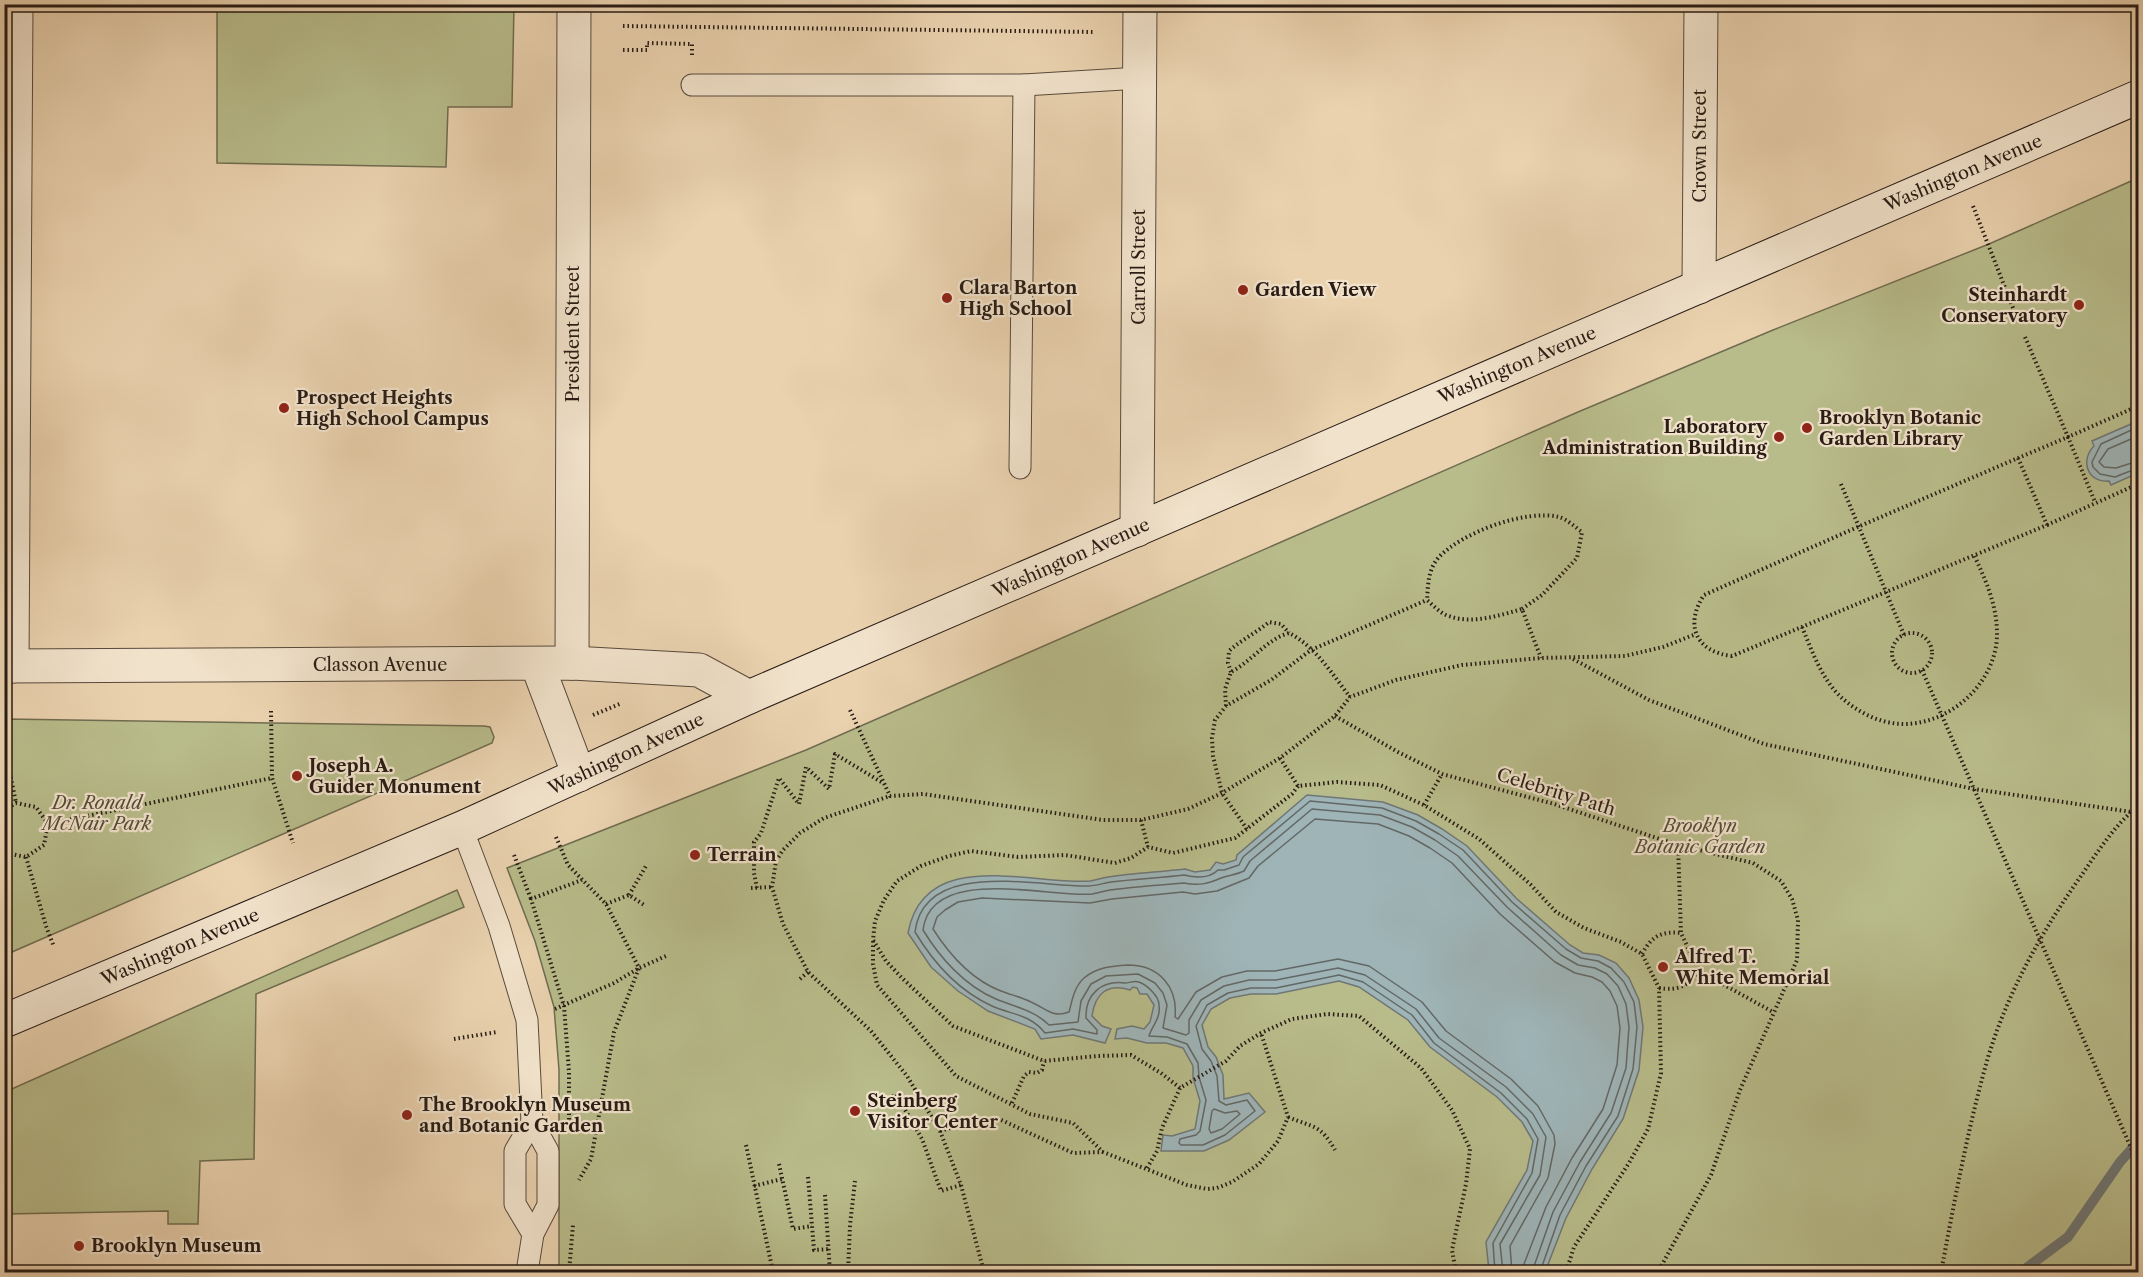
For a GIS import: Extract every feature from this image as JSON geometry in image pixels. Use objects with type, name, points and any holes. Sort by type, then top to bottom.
[{"type":"street","points":[[8,666],[10,43],[16,4]]},
{"type":"street","name":"President Street","points":[[572,663],[574,4]]},
{"type":"street","name":"Carroll Street","points":[[1137,530],[1140,4]]},
{"type":"street","name":"Crown Street","points":[[1699,286],[1701,4]]},
{"type":"street","name":"Washington Avenue","points":[[4,1021],[462,828],[749,697],[2139,97]]},
{"type":"street","name":"Classon Avenue","points":[[8,666],[572,663],[699,670],[749,697]]},
{"type":"street","points":[[537,664],[579,776]]},
{"type":"lane","points":[[692,85],[1024,85],[1140,78]]},
{"type":"lane","points":[[1020,468],[1024,85]]},
{"type":"lane","points":[[462,828],[499,926],[527,1020],[532,1122],[548,1151],[548,1205],[533,1234],[528,1272]]},
{"type":"lane","points":[[532,1122],[515,1151],[515,1204],[533,1234]]},
{"type":"path","points":[[623,26],[1094,32]]},
{"type":"path","points":[[623,50],[647,50],[647,43],[692,44]]},
{"type":"path","points":[[1960,174],[2013,308]]},
{"type":"path","points":[[2025,337],[2095,502]]},
{"type":"path","points":[[2139,406],[1704,596],[1696,607],[1693,620],[1696,634],[1704,646],[1719,655],[1732,656],[2139,484]]},
{"type":"path","points":[[2018,458],[2046,525]]},
{"type":"path","points":[[1841,484],[1904,635]]},
{"type":"path","points":[[1538,515],[1561,518],[1582,532],[1577,558],[1542,595],[1522,609],[1485,618],[1463,620],[1444,614],[1427,600],[1428,578],[1439,557],[1460,542],[1497,524],[1538,515]]},
{"type":"path","points":[[1802,627],[1824,676],[1840,697],[1861,712],[1881,720],[1905,724],[1942,715],[1970,696],[1983,682],[1993,660],[1998,635],[1994,603],[1974,555]]},
{"type":"path","points":[[1247,829],[1222,793],[1213,756],[1212,738],[1215,720],[1226,706],[1272,680],[1311,650],[1427,600]]},
{"type":"path","points":[[1522,609],[1541,658]]},
{"type":"path","points":[[1232,672],[1228,663],[1228,651],[1269,622],[1281,624],[1289,633],[1301,639],[1350,697]]},
{"type":"path","points":[[1226,706],[1225,689],[1232,672],[1278,636],[1289,633]]},
{"type":"path","points":[[1917,633],[1928,640],[1932,646],[1931,660],[1922,670],[1910,673],[1904,671],[1895,662],[1894,644],[1904,635],[1917,633]]},
{"type":"path","points":[[984,1272],[975,1230],[961,1185],[939,1131],[907,1076],[870,1031],[808,972],[783,924],[772,886],[772,875],[783,850],[800,833],[824,818],[890,796],[923,794],[1103,820],[1141,820],[1188,809],[1222,793],[1280,758],[1335,716],[1350,697],[1396,680],[1462,665],[1541,658],[1625,656],[1663,647],[1696,634]]},
{"type":"path","points":[[1572,658],[1649,700],[1764,744],[1974,789],[2085,803],[2132,812]]},
{"type":"path","points":[[1922,670],[2139,1164]]},
{"type":"path","points":[[6,710],[7,758],[16,803]]},
{"type":"path","points":[[850,710],[890,796]]},
{"type":"path","points":[[271,711],[272,778],[293,843]]},
{"type":"path","name":"Celebrity Path","points":[[1335,716],[1442,774],[1554,804],[1678,844],[1754,863],[1781,881],[1792,899],[1798,920],[1797,960],[1740,1090],[1711,1175],[1658,1272]]},
{"type":"path","points":[[772,886],[754,888],[754,842],[761,833],[779,778],[799,804],[806,766],[829,789],[835,754],[883,783]]},
{"type":"path","points":[[1280,758],[1298,786]]},
{"type":"path","points":[[1424,805],[1442,774]]},
{"type":"path","points":[[48,824],[272,778]]},
{"type":"path","points":[[1103,1152],[1073,1123],[1030,1113],[956,1076],[916,1033],[877,985],[873,964],[875,921],[884,900],[897,881],[921,866],[971,851],[1018,857],[1065,855],[1115,863],[1131,858],[1148,847],[1173,853],[1235,838],[1292,794],[1298,786],[1336,782],[1380,786],[1424,805],[1479,839],[1531,885],[1556,912],[1584,928],[1621,942],[1642,954],[1659,988],[1661,1073],[1648,1129],[1629,1163],[1574,1247],[1566,1272]]},
{"type":"path","points":[[4,810],[16,803],[36,807],[48,824],[44,845],[26,857],[6,853],[4,850]]},
{"type":"path","points":[[1941,1272],[1967,1140],[1990,1052],[2018,982],[2039,939],[2109,836],[2139,806]]},
{"type":"path","points":[[1141,820],[1148,847]]},
{"type":"path","points":[[556,837],[568,865],[606,904],[639,968]]},
{"type":"path","points":[[1678,844],[1681,933],[1699,971],[1773,1012]]},
{"type":"path","points":[[514,855],[531,898],[564,1006],[569,1072],[569,1126]]},
{"type":"path","points":[[26,857],[54,947]]},
{"type":"path","points":[[606,904],[629,895],[646,866]]},
{"type":"path","points":[[531,898],[582,879]]},
{"type":"path","points":[[629,895],[644,905]]},
{"type":"path","points":[[1642,954],[1648,942],[1657,935],[1668,932],[1681,933]]},
{"type":"path","points":[[873,940],[886,961],[953,1026],[1044,1061],[1131,1055],[1161,1073],[1180,1088]]},
{"type":"path","points":[[574,1175],[577,1183],[591,1159],[614,1032],[639,968],[666,956]]},
{"type":"path","points":[[1659,988],[1670,990],[1682,988],[1692,981],[1699,971]]},
{"type":"path","points":[[800,979],[808,972]]},
{"type":"path","points":[[1147,1168],[1157,1151],[1162,1128],[1180,1088],[1226,1061],[1240,1046],[1261,1033],[1292,1019],[1327,1014],[1359,1016],[1422,1068],[1452,1110],[1470,1149],[1466,1184],[1452,1250],[1456,1272]]},
{"type":"path","points":[[939,1131],[975,1121],[999,1119],[1073,1154],[1103,1152],[1187,1185],[1207,1189],[1217,1188],[1232,1182],[1259,1164],[1278,1141],[1288,1117],[1261,1033]]},
{"type":"path","points":[[1012,1103],[1024,1076],[1029,1072],[1037,1073],[1042,1070],[1044,1061]]},
{"type":"path","points":[[889,1099],[896,1095],[913,1122],[922,1139],[941,1191],[961,1185]]},
{"type":"path","points":[[1288,1117],[1316,1126],[1329,1138],[1335,1150]]},
{"type":"path","points":[[746,1145],[773,1272]]},
{"type":"path","points":[[779,1164],[794,1229],[812,1226]]},
{"type":"path","points":[[808,1177],[814,1250],[829,1249]]},
{"type":"path","points":[[754,1186],[782,1179]]},
{"type":"path","points":[[848,1272],[855,1181]]},
{"type":"path","points":[[825,1195],[830,1272]]},
{"type":"path","points":[[568,1272],[574,1216]]},
{"type":"green space","points":[[217,5],[514,5],[512,107],[448,107],[446,167],[217,163]]},
{"type":"green space","name":"Brooklyn Botanic Garden","points":[[2138,178],[2138,1272],[559,1272],[559,1070],[554,1007],[535,941],[507,868],[806,750],[1578,412],[1773,330],[1989,244]]},
{"type":"green space","name":"Dr. Ronald McNair Park","points":[[5,719],[484,726],[490,727],[494,737],[492,743],[5,955]]},
{"type":"green space","points":[[457,890],[464,907],[256,994],[254,1159],[200,1161],[198,1224],[168,1224],[168,1211],[5,1214],[5,1092]]},
{"type":"water","points":[[2138,421],[2138,473],[2111,485],[2109,481],[2095,478],[2088,470],[2087,464],[2087,458],[2094,446],[2092,441]]},
{"type":"water","points":[[1307,795],[1383,802],[1418,815],[1467,846],[1516,898],[1570,945],[1583,953],[1599,955],[1616,963],[1629,978],[1639,1000],[1643,1027],[1639,1070],[1623,1119],[1592,1169],[1566,1218],[1545,1272],[1489,1271],[1486,1242],[1527,1170],[1533,1141],[1522,1122],[1497,1097],[1430,1047],[1408,1020],[1359,987],[1339,981],[1276,994],[1251,994],[1230,998],[1211,1009],[1202,1025],[1208,1047],[1216,1057],[1223,1075],[1224,1099],[1249,1093],[1265,1112],[1229,1140],[1204,1151],[1161,1151],[1163,1135],[1172,1136],[1195,1129],[1200,1101],[1193,1078],[1193,1066],[1183,1048],[1166,1043],[1147,1043],[1127,1038],[1115,1039],[1117,1029],[1132,1026],[1144,1029],[1150,1022],[1154,1005],[1147,994],[1140,994],[1137,988],[1133,987],[1130,990],[1109,989],[1100,996],[1096,1001],[1092,1016],[1102,1026],[1111,1029],[1105,1043],[1073,1035],[1041,1039],[1035,1029],[988,1011],[958,991],[931,967],[908,933],[918,906],[935,889],[957,879],[1011,876],[1090,881],[1106,877],[1185,869],[1195,872],[1210,870],[1216,862],[1223,864],[1236,860],[1237,855]]},
{"type":"waterway","points":[[2021,1272],[2068,1237],[2120,1162],[2138,1142]]},
{"type":"place","name":"Garden View","points":[[1243,290]]},
{"type":"place","name":"Clara Barton High School","points":[[947,298]]},
{"type":"place","name":"Steinhardt Conservatory","points":[[2079,305]]},
{"type":"place","name":"Prospect Heights High School Campus","points":[[284,408]]},
{"type":"place","name":"Brooklyn Botanic Garden Library","points":[[1807,428]]},
{"type":"place","name":"Laboratory Administration Building","points":[[1779,437]]},
{"type":"place","name":"Joseph A. Guider Monument","points":[[297,776]]},
{"type":"place","name":"Terrain","points":[[695,855]]},
{"type":"place","name":"Alfred T. White Memorial","points":[[1663,967]]},
{"type":"place","name":"Steinberg Visitor Center","points":[[855,1111]]},
{"type":"place","name":"The Brooklyn Museum and Botanic Garden","points":[[407,1115]]},
{"type":"place","name":"Brooklyn Museum","points":[[79,1246]]}]
